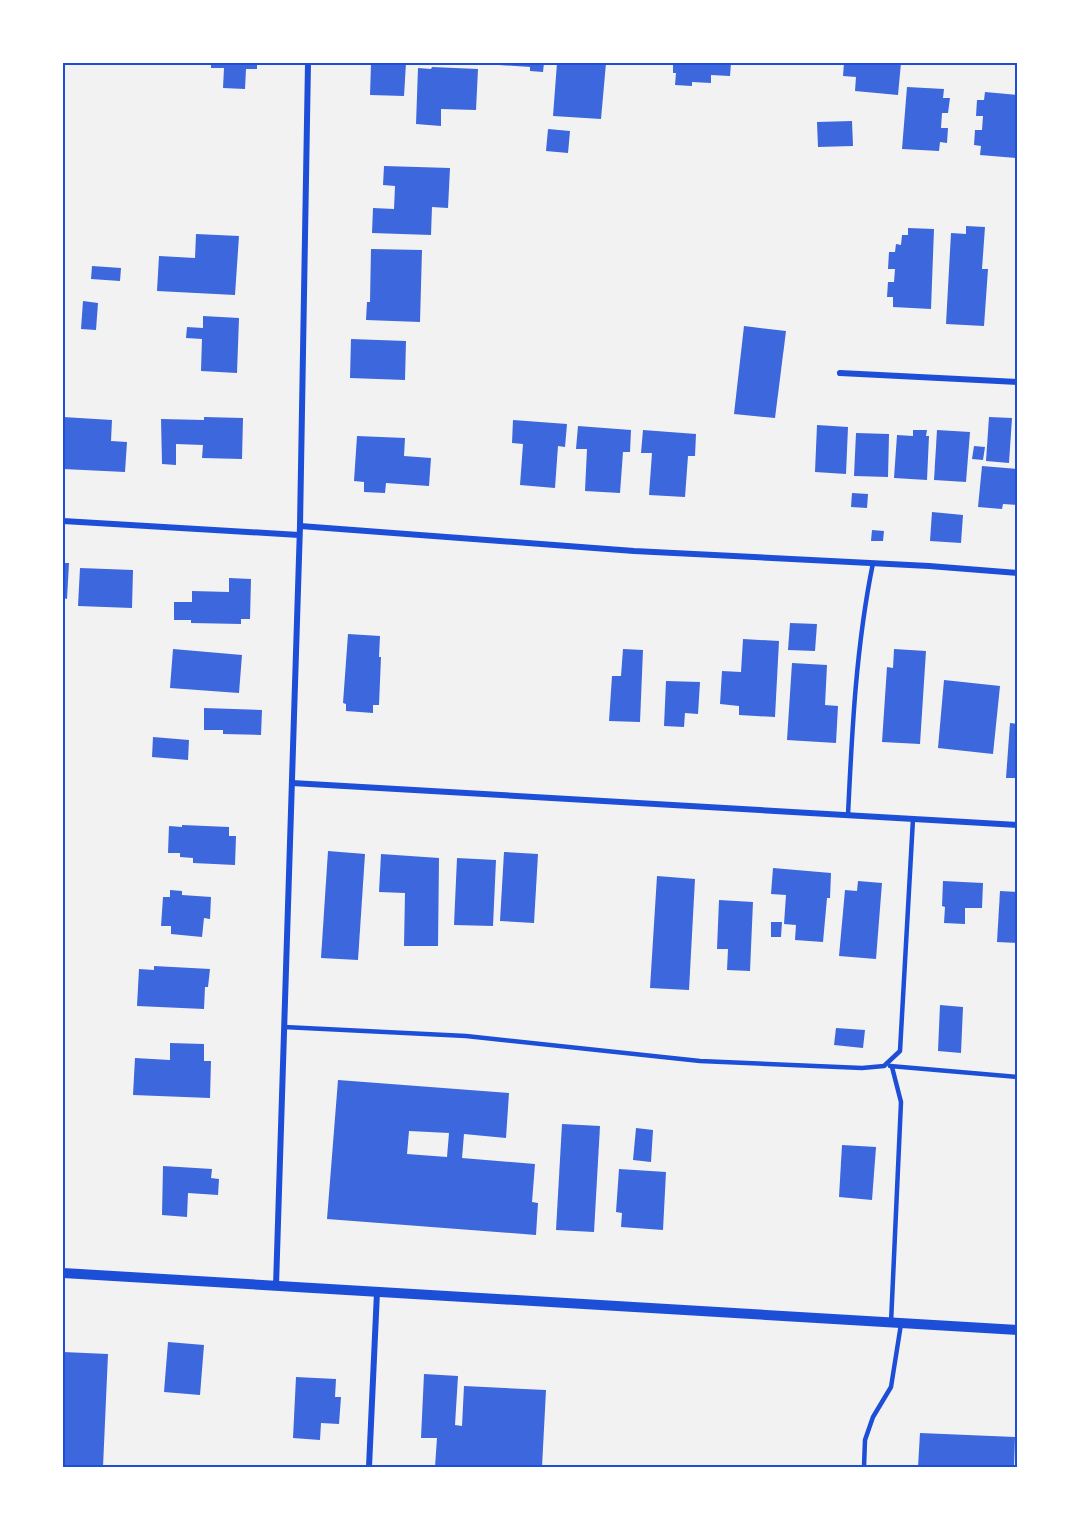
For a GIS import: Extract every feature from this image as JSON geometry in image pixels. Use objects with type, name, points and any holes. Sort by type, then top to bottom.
[{"type":"street","points":[[276,1286],[300,526],[309,63]]},
{"type":"street","points":[[840,373],[1018,382]]},
{"type":"street","points":[[63,521],[299,535]]},
{"type":"street","points":[[300,526],[634,551],[1018,573]]},
{"type":"street","points":[[292,783],[1018,825]]},
{"type":"street","points":[[63,1273],[1018,1330]]},
{"type":"street","points":[[369,1467],[377,1292]]},
{"type":"lane","points":[[848,815],[852,735],[863,610],[873,563]]},
{"type":"lane","points":[[884,1066],[900,1051],[913,819]]},
{"type":"lane","points":[[284,1027],[466,1036],[700,1061],[862,1068],[884,1066],[1018,1077]]},
{"type":"lane","points":[[864,1467],[866,1440],[873,1417],[891,1387],[896,1324],[901,1102],[892,1067]]},
{"type":"building","points":[[211,63],[257,63],[257,69],[246,69],[245,89],[223,88],[224,68],[211,68]]},
{"type":"building","points":[[371,63],[406,63],[404,96],[370,95]]},
{"type":"building","points":[[499,63],[544,63],[543,72],[530,71],[530,67],[499,65]]},
{"type":"building","points":[[557,63],[606,63],[601,119],[553,116]]},
{"type":"building","points":[[673,63],[731,63],[730,76],[711,75],[711,83],[692,82],[692,86],[675,85],[676,73],[673,73]]},
{"type":"building","points":[[844,63],[901,63],[898,95],[855,91],[856,77],[843,76]]},
{"type":"building","points":[[432,67],[478,69],[476,110],[441,109],[441,126],[416,124],[418,68],[431,69]]},
{"type":"building","points":[[907,87],[944,89],[943,98],[950,98],[948,113],[942,113],[941,128],[948,128],[947,143],[940,142],[939,151],[902,149]]},
{"type":"building","points":[[985,92],[1018,95],[1016,158],[980,155],[981,146],[974,145],[975,130],[982,130],[983,116],[976,116],[977,100],[984,100]]},
{"type":"building","points":[[852,121],[853,146],[818,147],[817,122]]},
{"type":"building","points":[[548,129],[570,131],[568,153],[546,151]]},
{"type":"building","points":[[384,166],[450,168],[448,208],[432,207],[431,235],[372,233],[373,208],[394,209],[395,186],[383,185]]},
{"type":"building","points":[[966,226],[985,227],[982,269],[988,269],[984,326],[946,324],[951,233],[966,234]]},
{"type":"building","points":[[908,228],[934,229],[931,309],[893,307],[893,297],[887,297],[888,282],[894,282],[895,269],[888,269],[889,252],[895,252],[896,244],[901,245],[902,235],[908,235]]},
{"type":"building","points":[[196,234],[239,236],[235,295],[157,291],[159,256],[195,258]]},
{"type":"building","points":[[371,249],[422,250],[420,322],[366,320],[367,302],[370,302]]},
{"type":"building","points":[[92,266],[121,268],[120,281],[91,279]]},
{"type":"building","points":[[83,301],[98,303],[96,330],[81,329]]},
{"type":"building","points":[[203,316],[239,318],[237,373],[201,371],[202,339],[186,338],[187,327],[203,328]]},
{"type":"building","points":[[744,326],[786,331],[775,418],[734,414]]},
{"type":"building","points":[[351,339],[406,341],[405,380],[350,378]]},
{"type":"building","points":[[63,417],[112,420],[111,441],[127,442],[125,472],[63,469]]},
{"type":"building","points":[[204,417],[243,418],[242,459],[202,458],[203,445],[176,444],[176,465],[162,464],[161,419],[204,420]]},
{"type":"building","points":[[989,417],[1012,418],[1009,463],[986,461]]},
{"type":"building","points":[[513,420],[567,424],[565,447],[558,446],[555,488],[520,485],[523,444],[512,443]]},
{"type":"building","points":[[817,425],[848,427],[846,474],[815,472]]},
{"type":"building","points":[[578,426],[631,430],[630,452],[623,452],[620,493],[585,491],[587,449],[576,449]]},
{"type":"building","points":[[643,430],[696,434],[695,456],[688,456],[685,497],[649,495],[652,453],[641,453]]},
{"type":"building","points":[[913,430],[927,430],[926,436],[929,436],[927,480],[894,478],[897,435],[913,436]]},
{"type":"building","points":[[937,430],[970,432],[966,482],[934,480]]},
{"type":"building","points":[[856,433],[889,434],[888,477],[854,476]]},
{"type":"building","points":[[357,436],[405,438],[404,456],[431,458],[429,486],[386,483],[385,493],[364,492],[364,482],[354,481]]},
{"type":"building","points":[[974,446],[985,447],[983,460],[972,459]]},
{"type":"building","points":[[982,466],[1018,469],[1018,505],[1003,504],[1002,509],[978,507]]},
{"type":"building","points":[[852,493],[868,494],[867,508],[851,507]]},
{"type":"building","points":[[932,512],[963,515],[961,543],[930,541]]},
{"type":"building","points":[[872,530],[884,531],[883,541],[871,541]]},
{"type":"building","points":[[63,563],[69,563],[67,599],[63,598]]},
{"type":"building","points":[[80,568],[133,570],[132,608],[78,606]]},
{"type":"building","points":[[229,578],[251,579],[250,619],[241,619],[241,624],[191,623],[191,620],[174,620],[174,602],[192,602],[192,591],[229,592]]},
{"type":"building","points":[[790,623],[817,624],[815,651],[788,650]]},
{"type":"building","points":[[348,634],[380,636],[379,705],[373,705],[373,713],[346,711],[346,704],[343,703]]},
{"type":"building","points":[[743,639],[779,641],[775,717],[739,715],[739,706],[720,704],[722,671],[741,672]]},
{"type":"building","points":[[173,649],[242,655],[239,693],[170,688]]},
{"type":"building","points":[[623,649],[643,650],[640,722],[609,721],[612,676],[621,676]]},
{"type":"building","points":[[894,649],[926,651],[920,744],[882,742],[887,667],[893,668]]},
{"type":"building","points":[[792,663],[827,665],[825,705],[838,706],[836,743],[787,740]]},
{"type":"building","points":[[944,680],[1000,686],[993,754],[938,748]]},
{"type":"building","points":[[666,681],[700,682],[698,714],[685,713],[684,727],[664,726]]},
{"type":"building","points":[[204,708],[262,710],[261,735],[223,734],[223,730],[204,730]]},
{"type":"building","points":[[1010,723],[1018,724],[1018,778],[1006,778]]},
{"type":"building","points":[[153,737],[189,740],[188,760],[152,757]]},
{"type":"building","points":[[182,825],[229,827],[229,836],[236,836],[235,865],[193,863],[193,858],[180,857],[180,853],[168,853],[169,826],[182,827]]},
{"type":"building","points":[[328,851],[365,854],[358,960],[321,958]]},
{"type":"building","points":[[504,852],[538,854],[534,923],[500,921]]},
{"type":"building","points":[[381,854],[439,858],[438,946],[404,946],[405,893],[379,892]]},
{"type":"building","points":[[457,858],[496,860],[493,926],[454,925]]},
{"type":"building","points":[[773,868],[831,873],[830,898],[827,898],[823,942],[795,940],[796,925],[784,924],[786,895],[771,894]]},
{"type":"building","points":[[657,876],[695,879],[689,990],[650,988]]},
{"type":"building","points":[[858,881],[882,883],[876,959],[839,956],[845,890],[857,891]]},
{"type":"building","points":[[943,881],[983,883],[982,908],[965,908],[965,924],[944,923]]},
{"type":"building","points":[[170,890],[182,891],[182,895],[211,897],[210,919],[204,918],[202,937],[171,934],[171,926],[161,926],[163,897],[170,897]]},
{"type":"building","points":[[1000,891],[1018,892],[1018,943],[997,942]]},
{"type":"building","points":[[719,900],[753,902],[750,971],[727,970],[728,949],[717,949]]},
{"type":"building","points":[[771,922],[782,922],[781,937],[771,937]]},
{"type":"building","points":[[154,966],[210,969],[208,987],[205,987],[204,1009],[137,1006],[139,969],[154,970]]},
{"type":"building","points":[[940,1005],[963,1007],[961,1053],[938,1051]]},
{"type":"building","points":[[836,1028],[865,1030],[863,1048],[834,1045]]},
{"type":"building","points":[[170,1043],[204,1044],[204,1061],[211,1061],[210,1098],[133,1095],[135,1058],[170,1060]]},
{"type":"building","points":[[338,1080],[509,1093],[506,1138],[464,1134],[462,1158],[535,1164],[532,1202],[538,1203],[536,1235],[327,1219]],"holes":[[[409,1131],[449,1133],[447,1157],[407,1154]]]},
{"type":"building","points":[[562,1124],[600,1126],[594,1232],[556,1230]]},
{"type":"building","points":[[636,1128],[653,1130],[651,1162],[633,1160]]},
{"type":"building","points":[[842,1145],[876,1147],[872,1200],[839,1197]]},
{"type":"building","points":[[163,1166],[212,1169],[211,1178],[219,1179],[218,1195],[188,1193],[187,1217],[162,1215]]},
{"type":"building","points":[[619,1169],[666,1172],[663,1230],[621,1227],[622,1213],[616,1212]]},
{"type":"building","points":[[168,1342],[204,1345],[200,1395],[164,1392]]},
{"type":"building","points":[[63,1352],[108,1354],[103,1467],[63,1467]]},
{"type":"building","points":[[424,1374],[458,1376],[455,1425],[462,1426],[464,1386],[546,1390],[542,1467],[435,1467],[437,1438],[421,1438]]},
{"type":"building","points":[[296,1377],[336,1379],[335,1397],[341,1397],[339,1424],[321,1423],[320,1440],[293,1438]]},
{"type":"building","points":[[920,1433],[1015,1437],[1014,1467],[918,1467]]}]
